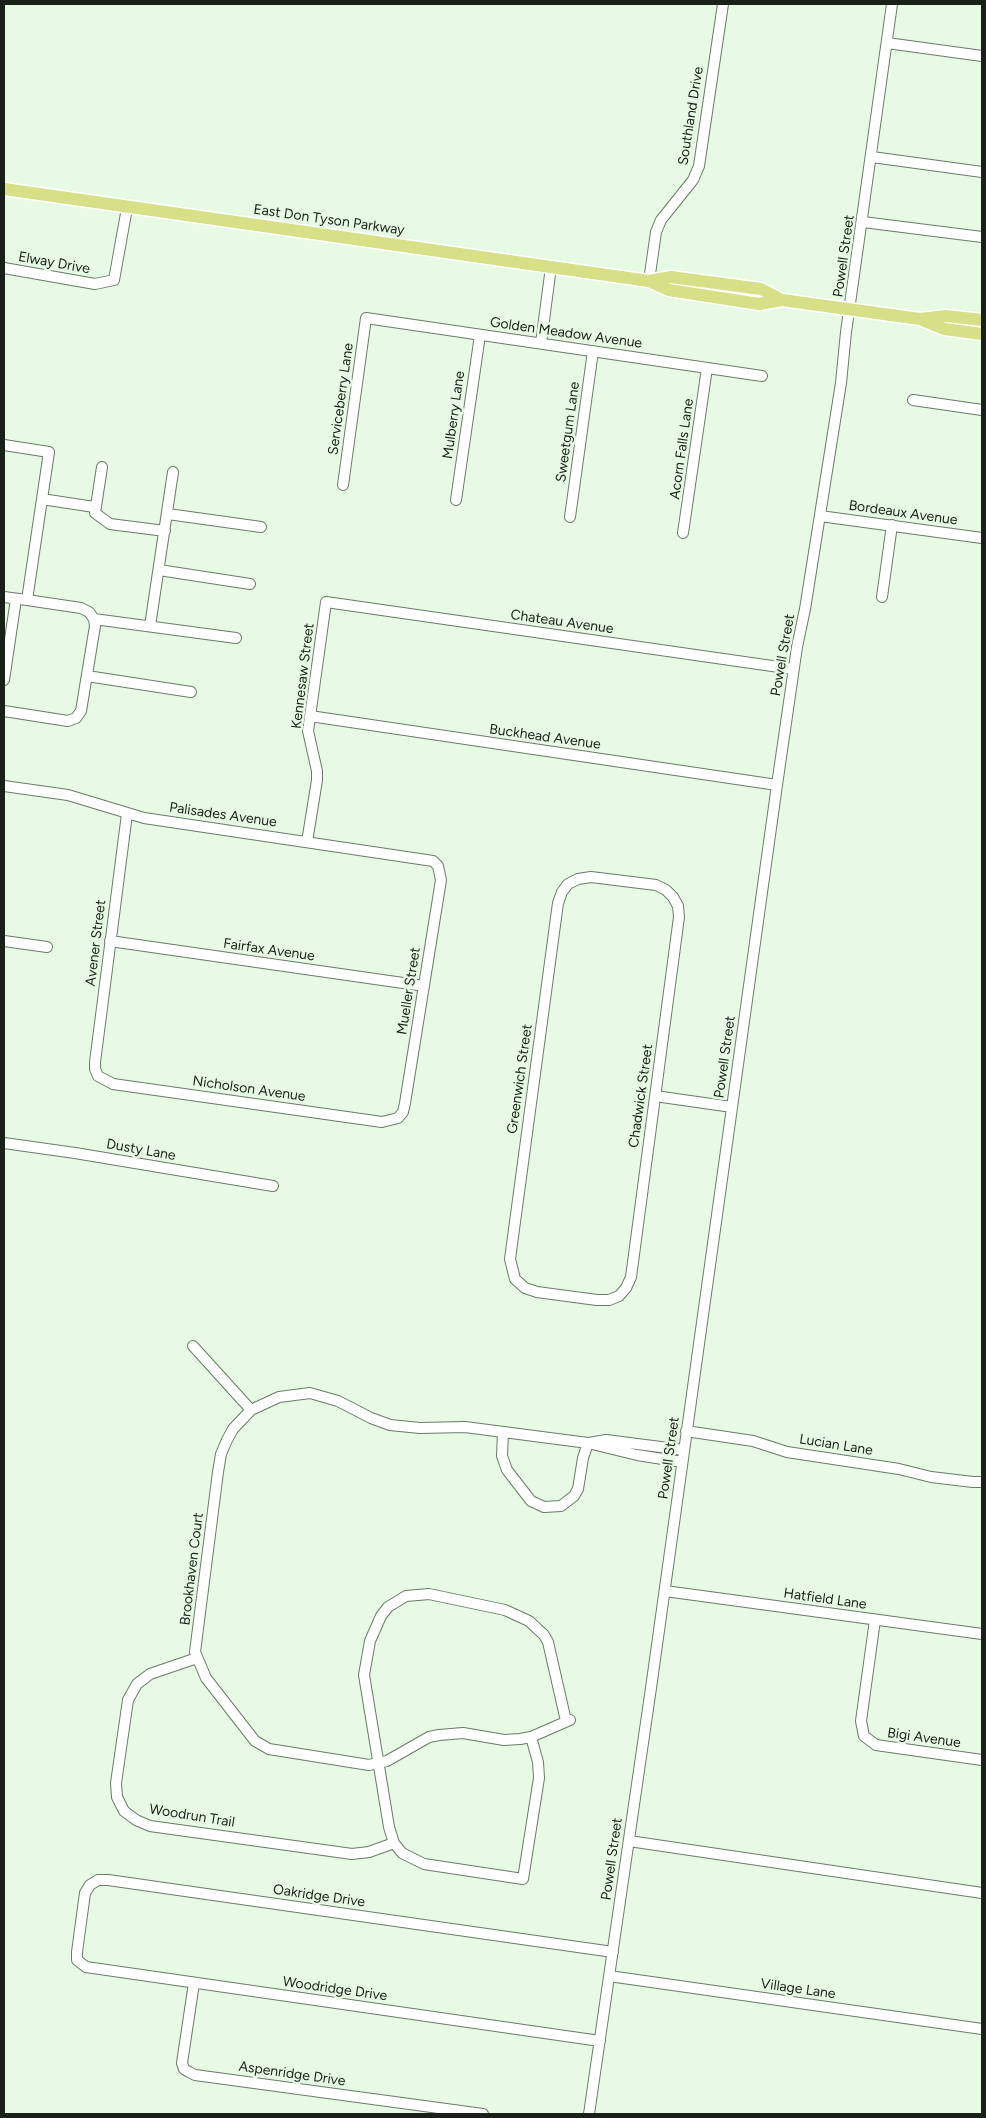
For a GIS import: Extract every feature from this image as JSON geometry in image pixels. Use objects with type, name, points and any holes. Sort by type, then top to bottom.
[{"type":"main road","name":"East Don Tyson Parkway","points":[[4,189],[650,281],[671,277],[762,289],[782,300],[849,310],[920,319],[946,316],[982,320]]},
{"type":"main road","name":"East Don Tyson Parkway","points":[[920,319],[944,330],[982,334]]},
{"type":"street","name":"Southland Drive","points":[[650,281],[656,232],[661,220],[694,180],[698,166],[722,4]]},
{"type":"street","name":"Powell Street","points":[[590,2114],[665,1592],[776,784],[841,383],[849,310],[863,222],[892,4]]},
{"type":"street","points":[[887,43],[982,56]]},
{"type":"street","points":[[872,157],[982,172]]},
{"type":"street","name":"Elway Drive","points":[[4,268],[95,284],[114,280],[127,208]]},
{"type":"street","points":[[863,222],[982,237]]},
{"type":"street","points":[[541,344],[551,267]]},
{"type":"street","name":"Golden Meadow Avenue","points":[[366,318],[762,376]]},
{"type":"street","name":"Serviceberry Lane","points":[[343,485],[366,318]]},
{"type":"street","name":"Mulberry Lane","points":[[456,500],[480,335]]},
{"type":"street","name":"Sweetgum Lane","points":[[570,517],[593,351]]},
{"type":"street","name":"Acorn Falls Lane","points":[[683,534],[707,368]]},
{"type":"street","points":[[913,400],[982,410]]},
{"type":"street","points":[[4,446],[49,452],[42,499],[4,680]]},
{"type":"street","points":[[102,467],[94,507],[95,513],[110,524],[165,531]]},
{"type":"street","points":[[150,626],[173,472]]},
{"type":"street","points":[[42,499],[94,507]]},
{"type":"street","points":[[168,514],[261,527]]},
{"type":"street","name":"Bordeaux Avenue","points":[[820,516],[982,538]]},
{"type":"street","points":[[882,597],[892,525]]},
{"type":"street","points":[[159,570],[250,584]]},
{"type":"street","points":[[4,597],[81,608],[89,612],[94,618],[95,626],[81,710],[76,718],[68,721],[4,711]]},
{"type":"street","name":"Chateau Avenue","points":[[326,602],[794,669]]},
{"type":"street","name":"Kennesaw Street","points":[[307,842],[317,780],[308,731],[326,602]]},
{"type":"street","points":[[94,618],[236,638]]},
{"type":"street","points":[[87,676],[191,692]]},
{"type":"street","name":"Buckhead Avenue","points":[[310,716],[776,784]]},
{"type":"street","name":"Palisades Avenue","points":[[4,786],[68,795],[144,818],[426,859],[433,861],[438,866]]},
{"type":"street","name":"Avener Street","points":[[98,1076],[95,1062],[127,814]]},
{"type":"street","name":"Mueller Street","points":[[398,1118],[403,1112],[405,1104],[441,880],[438,866]]},
{"type":"street","name":"Greenwich Street","points":[[619,1296],[609,1300],[597,1300],[537,1292],[525,1288],[515,1279],[510,1259],[558,903],[562,892],[568,884],[578,879],[591,877],[656,886],[666,890],[673,897]]},
{"type":"street","name":"Chadwick Street","points":[[619,1296],[626,1288],[631,1277],[679,917],[678,906],[673,897]]},
{"type":"street","points":[[4,941],[47,947]]},
{"type":"street","name":"Fairfax Avenue","points":[[110,941],[424,986]]},
{"type":"street","name":"Nicholson Avenue","points":[[98,1076],[113,1084],[373,1120],[391,1121],[398,1118]]},
{"type":"street","points":[[655,1096],[732,1107]]},
{"type":"street","name":"Dusty Lane","points":[[4,1143],[75,1152],[273,1186]]},
{"type":"street","points":[[193,1346],[252,1410]]},
{"type":"street","name":"Brookhaven Court","points":[[378,1763],[365,1683],[365,1667],[370,1641],[381,1616],[388,1607],[406,1596],[429,1594],[505,1610],[538,1628],[544,1635],[551,1651],[568,1721],[531,1737],[504,1740],[463,1733],[438,1735],[429,1738],[398,1756],[378,1763],[358,1764],[282,1751],[261,1745],[248,1733],[206,1678],[197,1658],[196,1642],[221,1454],[233,1429],[252,1410],[279,1397],[310,1393],[338,1401],[371,1418],[390,1425],[420,1428],[465,1427],[588,1443],[622,1452],[682,1462]]},
{"type":"street","name":"Lucian Lane","points":[[686,1431],[753,1441],[787,1452],[899,1469],[931,1477],[982,1482]]},
{"type":"street","points":[[503,1432],[502,1456],[507,1470],[531,1501],[544,1507],[561,1506],[574,1496],[578,1489],[583,1458],[588,1443]]},
{"type":"street","name":"Brookhaven Court","points":[[588,1443],[606,1440],[684,1450]]},
{"type":"street","name":"Hatfield Lane","points":[[665,1592],[982,1634]]},
{"type":"street","name":"Bigi Avenue","points":[[875,1620],[861,1721],[864,1736],[876,1745],[982,1760]]},
{"type":"street","name":"Woodrun Trail","points":[[197,1658],[150,1674],[137,1684],[128,1700],[116,1783],[117,1797],[124,1811],[136,1820],[150,1826],[352,1854],[369,1852],[394,1843]]},
{"type":"street","points":[[378,1763],[389,1827],[394,1843],[402,1853],[424,1864],[523,1879],[539,1769],[531,1737]]},
{"type":"street","points":[[629,1841],[982,1893]]},
{"type":"street","name":"Oakridge Drive","points":[[77,1952],[85,1894],[90,1885],[98,1880],[108,1880],[613,1952]]},
{"type":"street","name":"Woodridge Drive","points":[[77,1952],[77,1960],[86,1968],[600,2041]]},
{"type":"street","name":"Village Lane","points":[[610,1976],[982,2029]]},
{"type":"street","name":"Aspenridge Drive","points":[[194,1984],[182,2063],[189,2072],[204,2076],[483,2114]]}]
